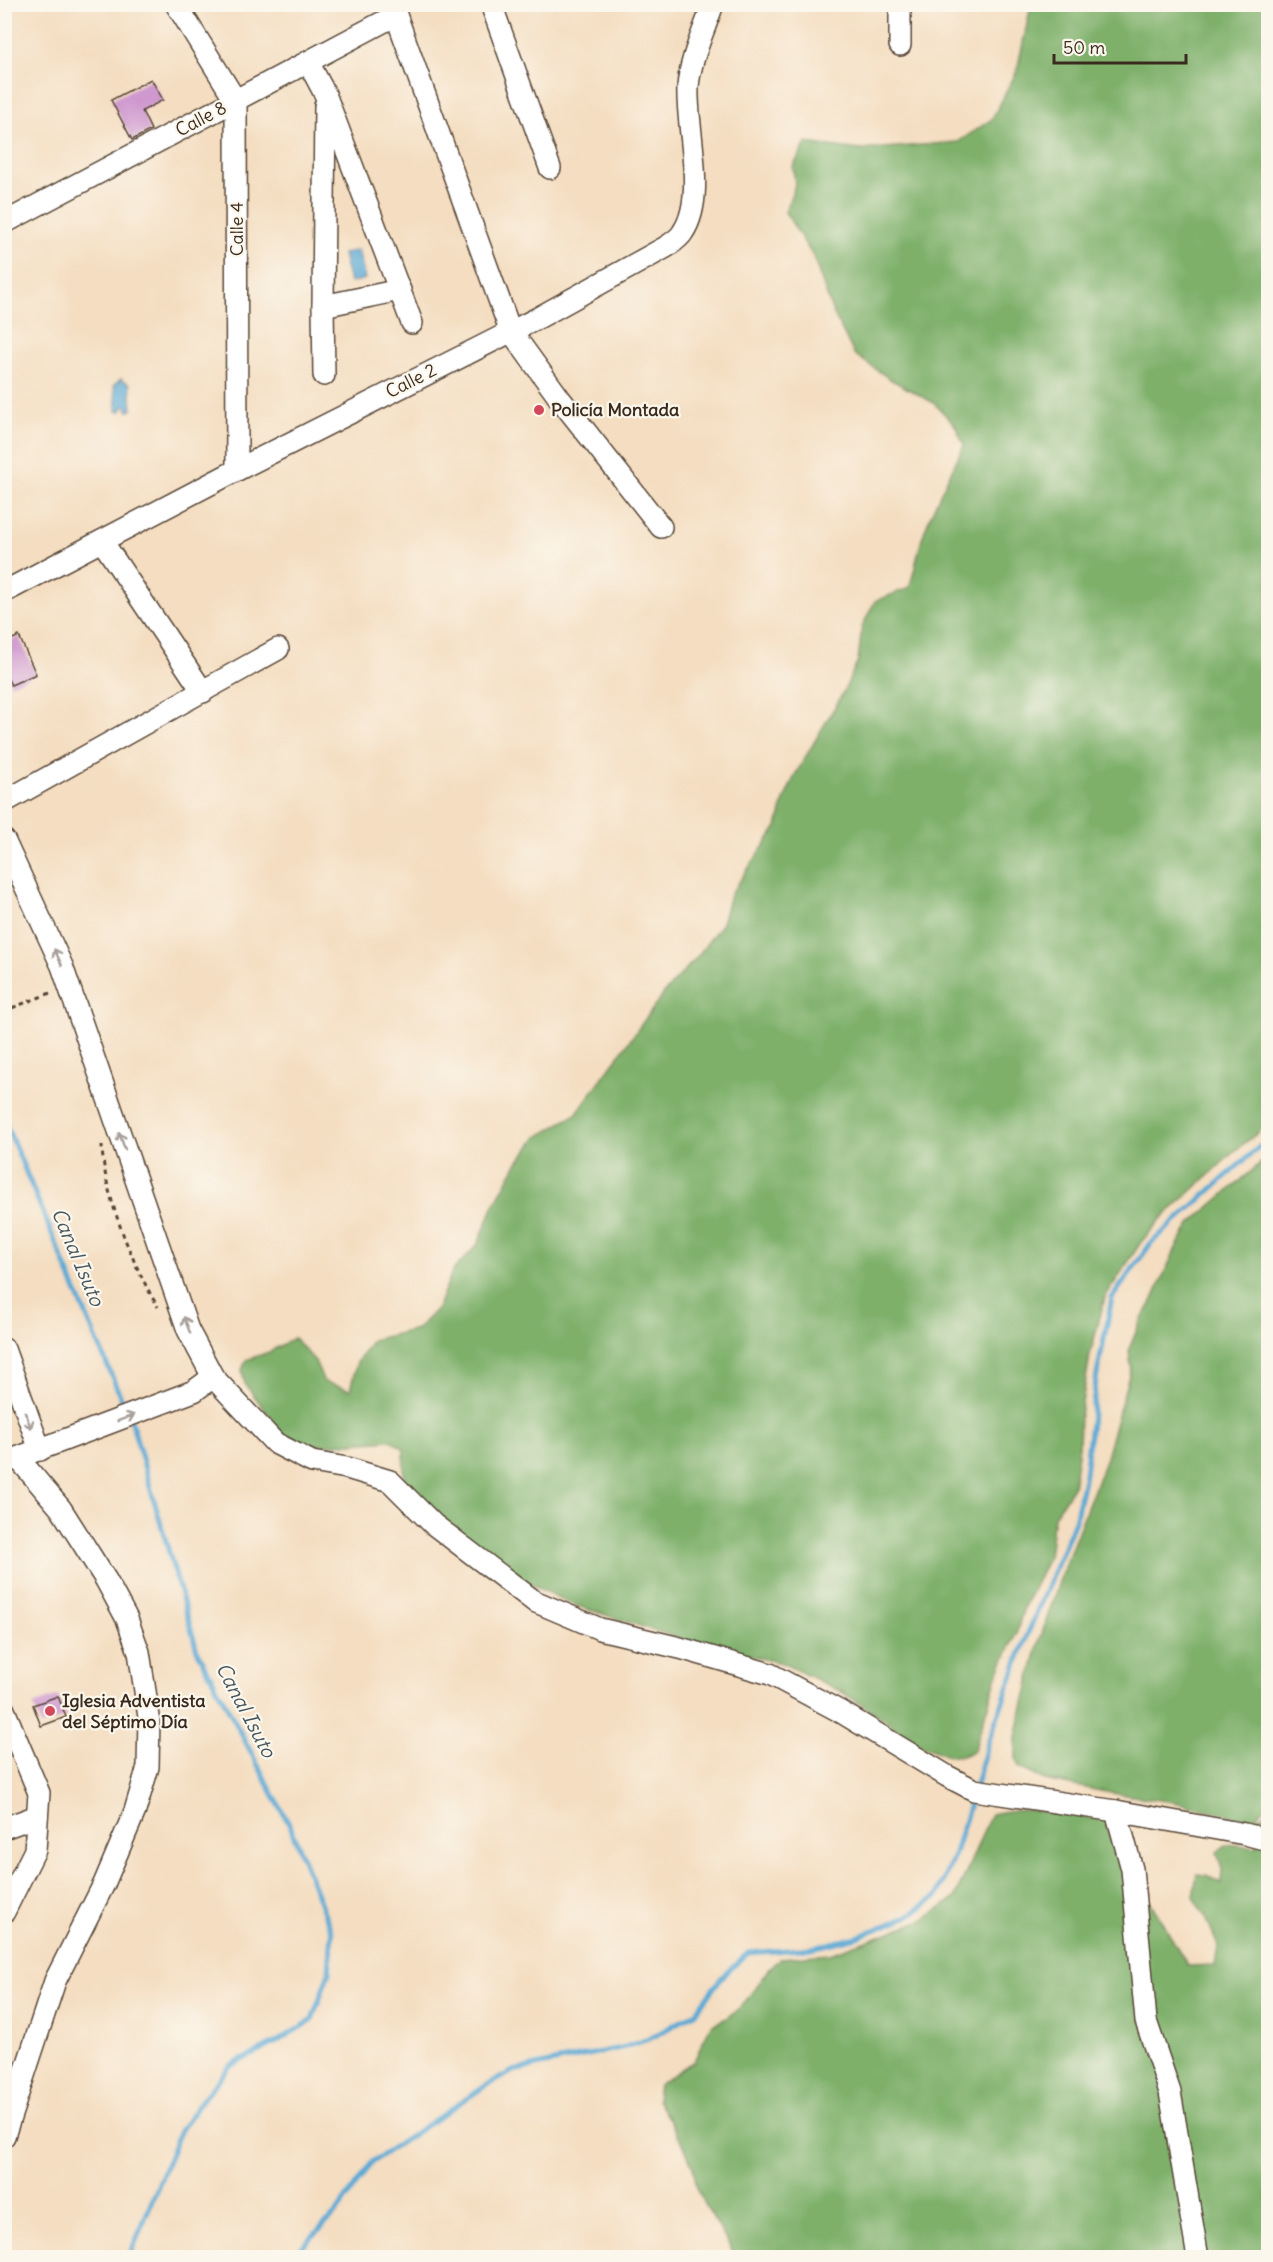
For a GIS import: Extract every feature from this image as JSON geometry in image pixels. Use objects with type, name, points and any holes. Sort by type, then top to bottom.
[{"type":"street","points":[[176,4],[236,101]]},
{"type":"street","points":[[491,4],[550,168]]},
{"type":"street","name":"Calle 2","points":[[4,592],[237,470],[510,330],[538,318],[666,247],[683,233],[690,218],[693,201],[694,172],[688,106],[691,65],[713,4]]},
{"type":"street","points":[[900,4],[900,45]]},
{"type":"street","points":[[394,10],[510,330],[560,399],[661,527]]},
{"type":"street","name":"Calle 8","points":[[4,223],[308,62],[394,10]]},
{"type":"street","points":[[308,62],[325,94],[412,323]]},
{"type":"street","points":[[324,375],[325,94]]},
{"type":"street","name":"Calle 4","points":[[236,101],[237,470]]},
{"type":"street","points":[[323,306],[400,290]]},
{"type":"street","points":[[102,541],[203,692]]},
{"type":"street","points":[[4,802],[278,649]]},
{"type":"street","points":[[4,840],[62,966],[188,1330],[213,1377],[276,1443],[312,1462],[347,1468],[390,1481],[433,1524],[534,1601],[600,1629],[680,1648],[770,1674],[841,1712],[947,1776],[975,1790],[1116,1811],[1269,1840]]},
{"type":"street","points":[[4,1349],[40,1450]]},
{"type":"street","points":[[4,2136],[55,1981],[104,1884],[135,1811],[148,1767],[149,1727],[139,1652],[127,1619],[106,1580],[61,1509],[11,1460],[194,1391],[213,1377]]},
{"type":"street","points":[[4,1710],[39,1793],[35,1850],[4,1912]]},
{"type":"street","points":[[1116,1811],[1132,1869],[1146,2020],[1170,2092],[1198,2258]]},
{"type":"street","points":[[4,1828],[38,1816]]},
{"type":"path","points":[[4,1011],[30,1001]]},
{"type":"green space","points":[[1031,5],[1268,5],[1268,1125],[1237,1149],[1162,1218],[1141,1242],[1105,1297],[1090,1355],[1080,1415],[1079,1447],[1073,1487],[1054,1516],[1049,1556],[1024,1607],[1016,1634],[997,1676],[974,1751],[962,1756],[947,1755],[913,1743],[884,1719],[842,1692],[782,1663],[691,1642],[571,1604],[509,1573],[457,1534],[404,1481],[404,1449],[391,1440],[310,1446],[283,1434],[245,1384],[242,1370],[246,1360],[269,1352],[294,1338],[315,1361],[324,1382],[350,1390],[357,1362],[372,1340],[417,1329],[437,1309],[452,1272],[478,1244],[494,1205],[516,1165],[537,1137],[576,1114],[665,992],[697,957],[722,923],[730,895],[777,827],[784,800],[795,775],[843,693],[858,661],[862,627],[875,601],[909,588],[926,527],[964,445],[955,425],[934,403],[890,379],[854,354],[832,310],[813,256],[785,212],[795,185],[793,167],[806,143],[861,150],[958,142],[992,119],[1017,71]]},
{"type":"green space","points":[[1268,1157],[1268,1802],[1254,1819],[1268,1813],[1268,2257],[736,2257],[698,2192],[693,2167],[682,2141],[657,2100],[659,2084],[694,2061],[711,2025],[725,2019],[743,2005],[767,1971],[780,1958],[830,1954],[922,1920],[955,1898],[991,1814],[1031,1810],[1105,1820],[1106,1827],[1188,1966],[1215,1965],[1218,1946],[1207,1920],[1193,1897],[1197,1874],[1206,1875],[1221,1883],[1222,1869],[1217,1852],[1227,1844],[1256,1847],[1253,1821],[1174,1802],[1045,1780],[1019,1768],[1016,1759],[1016,1736],[1037,1649],[1061,1576],[1105,1461],[1131,1368],[1129,1349],[1140,1322],[1150,1306],[1176,1248],[1191,1223]]},
{"type":"water","points":[[358,250],[365,279],[350,283],[343,254]]},
{"type":"water","points":[[121,379],[130,384],[132,410],[128,411],[127,407],[123,406],[121,411],[117,411],[114,385]]},
{"type":"building","points":[[151,79],[163,100],[142,111],[151,130],[132,140],[111,100]]},
{"type":"building","points":[[19,636],[36,674],[11,685],[4,672],[4,643]]},
{"type":"building","name":"Iglesia Adventista del Séptimo Día","points":[[58,1696],[66,1717],[41,1726],[33,1705]]},
{"type":"waterway","name":"Canal Isuto","points":[[4,1120],[127,1412]]},
{"type":"waterway","points":[[976,1785],[987,1745],[1028,1633],[1075,1521],[1085,1474],[1096,1380],[1112,1298],[1151,1243],[1268,1139]]},
{"type":"waterway","name":"Canal Isuto","points":[[129,2258],[180,2131],[204,2097],[230,2066],[275,2043],[312,2020],[329,1972],[332,1933],[291,1828],[197,1650],[131,1420]]},
{"type":"waterway","points":[[288,2258],[336,2213],[373,2161],[484,2087],[513,2071],[625,2047],[649,2039],[695,2013],[721,1978],[748,1953],[812,1948],[857,1937],[907,1917],[936,1897],[954,1856],[973,1794]]},
{"type":"place","name":"Policía Montada","points":[[539,410]]},
{"type":"place","name":"Iglesia Adventista del Séptimo Día","points":[[50,1711]]}]
